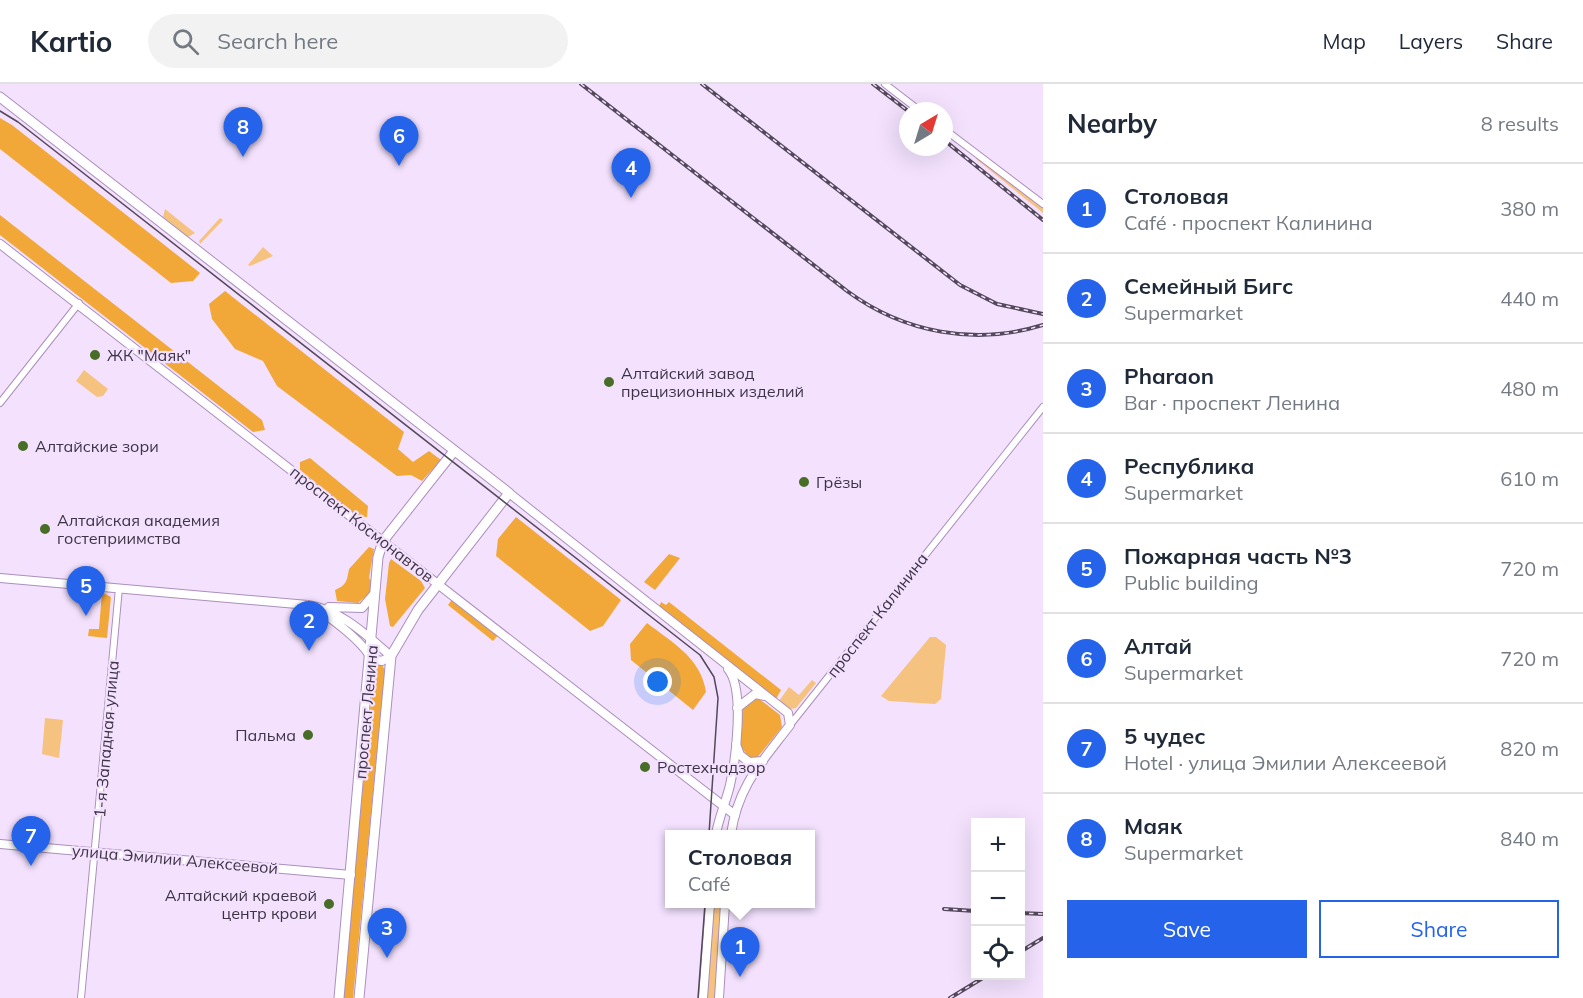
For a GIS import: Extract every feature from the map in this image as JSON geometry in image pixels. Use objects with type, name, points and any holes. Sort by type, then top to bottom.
[{"type":"main road","points":[[0,97],[716,655],[788,713],[790,725]]},
{"type":"main road","name":"проспект Ленина","points":[[339,998],[378,557],[383,541],[454,451]]},
{"type":"main road","name":"проспект Ленина","points":[[359,998],[391,656],[406,629],[509,493]]},
{"type":"main road","points":[[716,655],[731,673],[736,684],[737,708],[731,784],[717,830]]},
{"type":"main road","points":[[737,708],[755,694],[768,698]]},
{"type":"main road","name":"проспект Калинина","points":[[732,830],[745,785],[790,725]]},
{"type":"main road","points":[[735,741],[745,760],[754,763],[763,761]]},
{"type":"main road","points":[[703,998],[710,908]]},
{"type":"main road","points":[[719,998],[725,908]]},
{"type":"street","points":[[885,84],[908,102]]},
{"type":"street","points":[[953,136],[1043,204]]},
{"type":"street","name":"проспект Космонавтов","points":[[0,244],[79,303],[735,815]]},
{"type":"street","points":[[0,403],[79,303]]},
{"type":"street","name":"проспект Калинина","points":[[790,725],[1043,407]]},
{"type":"street","points":[[0,578],[320,607],[362,608],[369,604],[377,585]]},
{"type":"street","name":"1-я Западная улица","points":[[81,998],[119,588]]},
{"type":"street","points":[[308,605],[320,610],[365,649],[370,659],[382,661],[391,656],[335,612],[320,607]]},
{"type":"street","name":"улица Эмилии Алексеевой","points":[[0,844],[351,875]]},
{"type":"shaded area","points":[[0,118],[12,125],[200,273],[193,281],[171,283],[0,149]]},
{"type":"shaded area","points":[[976,156],[1043,207],[1043,213],[976,159]]},
{"type":"shaded area","points":[[165,209],[195,233],[188,237],[163,217]]},
{"type":"shaded area","points":[[0,215],[262,420],[265,430],[253,432],[0,235]]},
{"type":"shaded area","points":[[220,218],[223,220],[200,244],[199,241]]},
{"type":"shaded area","points":[[263,247],[273,256],[248,265]]},
{"type":"shaded area","points":[[225,291],[404,432],[398,449],[413,462],[429,451],[441,460],[422,481],[411,475],[397,476],[277,386],[263,361],[235,349],[212,319],[209,304]]},
{"type":"shaded area","points":[[84,370],[108,389],[103,396],[97,397],[76,381]]},
{"type":"shaded area","points":[[310,458],[368,506],[367,517],[359,517],[300,470],[300,462]]},
{"type":"shaded area","points":[[516,517],[621,600],[603,626],[590,631],[496,556],[498,539]]},
{"type":"shaded area","points":[[369,547],[374,549],[369,578],[372,582],[371,592],[358,603],[337,601],[335,590],[344,584],[349,569]]},
{"type":"shaded area","points":[[669,554],[680,558],[655,590],[644,582]]},
{"type":"shaded area","points":[[391,559],[421,581],[425,588],[393,627],[390,626],[385,599]]},
{"type":"shaded area","points":[[102,592],[111,597],[107,638],[88,636],[89,629],[99,629]]},
{"type":"shaded area","points":[[453,598],[499,634],[493,641],[448,605]]},
{"type":"shaded area","points":[[661,602],[666,605],[669,602],[781,690],[776,699],[659,607]]},
{"type":"shaded area","points":[[647,623],[684,652],[698,670],[706,692],[693,710],[631,660],[630,644]]},
{"type":"shaded area","points":[[930,637],[936,637],[946,645],[941,699],[935,704],[889,701],[881,696]]},
{"type":"shaded area","points":[[377,664],[382,665],[385,670],[353,998],[343,998],[374,668]]},
{"type":"shaded area","points":[[812,680],[816,683],[796,708],[790,709],[779,701],[789,687],[799,695]]},
{"type":"shaded area","points":[[752,698],[758,698],[780,715],[782,727],[757,758],[750,759],[739,744],[743,706]]},
{"type":"shaded area","points":[[45,718],[63,720],[59,758],[42,754]]},
{"type":"shaded area","points":[[713,908],[722,908],[715,998],[707,998]]},
{"type":"tram line","points":[[0,111],[18,122],[700,655],[714,677],[718,698],[709,830]]},
{"type":"tram line","points":[[698,998],[705,908]]},
{"type":"railway","points":[[581,84],[847,291],[892,317],[916,326],[966,335],[1017,331],[1043,325]]},
{"type":"railway","points":[[702,84],[960,285],[997,304],[1043,314]]},
{"type":"railway","points":[[873,84],[899,104]]},
{"type":"railway","points":[[953,147],[1043,220]]},
{"type":"railway","points":[[944,909],[971,911]]},
{"type":"railway","points":[[1025,913],[1043,914]]},
{"type":"railway","points":[[1025,949],[1043,938]]},
{"type":"railway","points":[[950,998],[979,980]]},
{"type":"place","name":"Маяк","points":[[243,157]]},
{"type":"place","name":"Алтай","points":[[399,166]]},
{"type":"place","name":"Республика","points":[[631,198]]},
{"type":"place","name":"ЖК \"Маяк\"","points":[[95,355]]},
{"type":"place","name":"Алтайский завод прецизионных изделий","points":[[609,382]]},
{"type":"place","name":"Алтайские зори","points":[[23,446]]},
{"type":"place","name":"Грёзы","points":[[804,482]]},
{"type":"place","name":"Алтайская академия гостеприимства","points":[[45,529]]},
{"type":"place","name":"Пожарная часть №3","points":[[86,616]]},
{"type":"place","name":"Семейный Бигс","points":[[309,651]]},
{"type":"place","name":"Пальма","points":[[308,735]]},
{"type":"place","name":"Ростехнадзор","points":[[645,767]]},
{"type":"place","name":"5 чудес","points":[[31,866]]},
{"type":"place","name":"Алтайский краевой центр крови","points":[[329,904]]},
{"type":"place","name":"Pharaon","points":[[387,958]]},
{"type":"place","name":"Столовая","points":[[740,977]]}]
